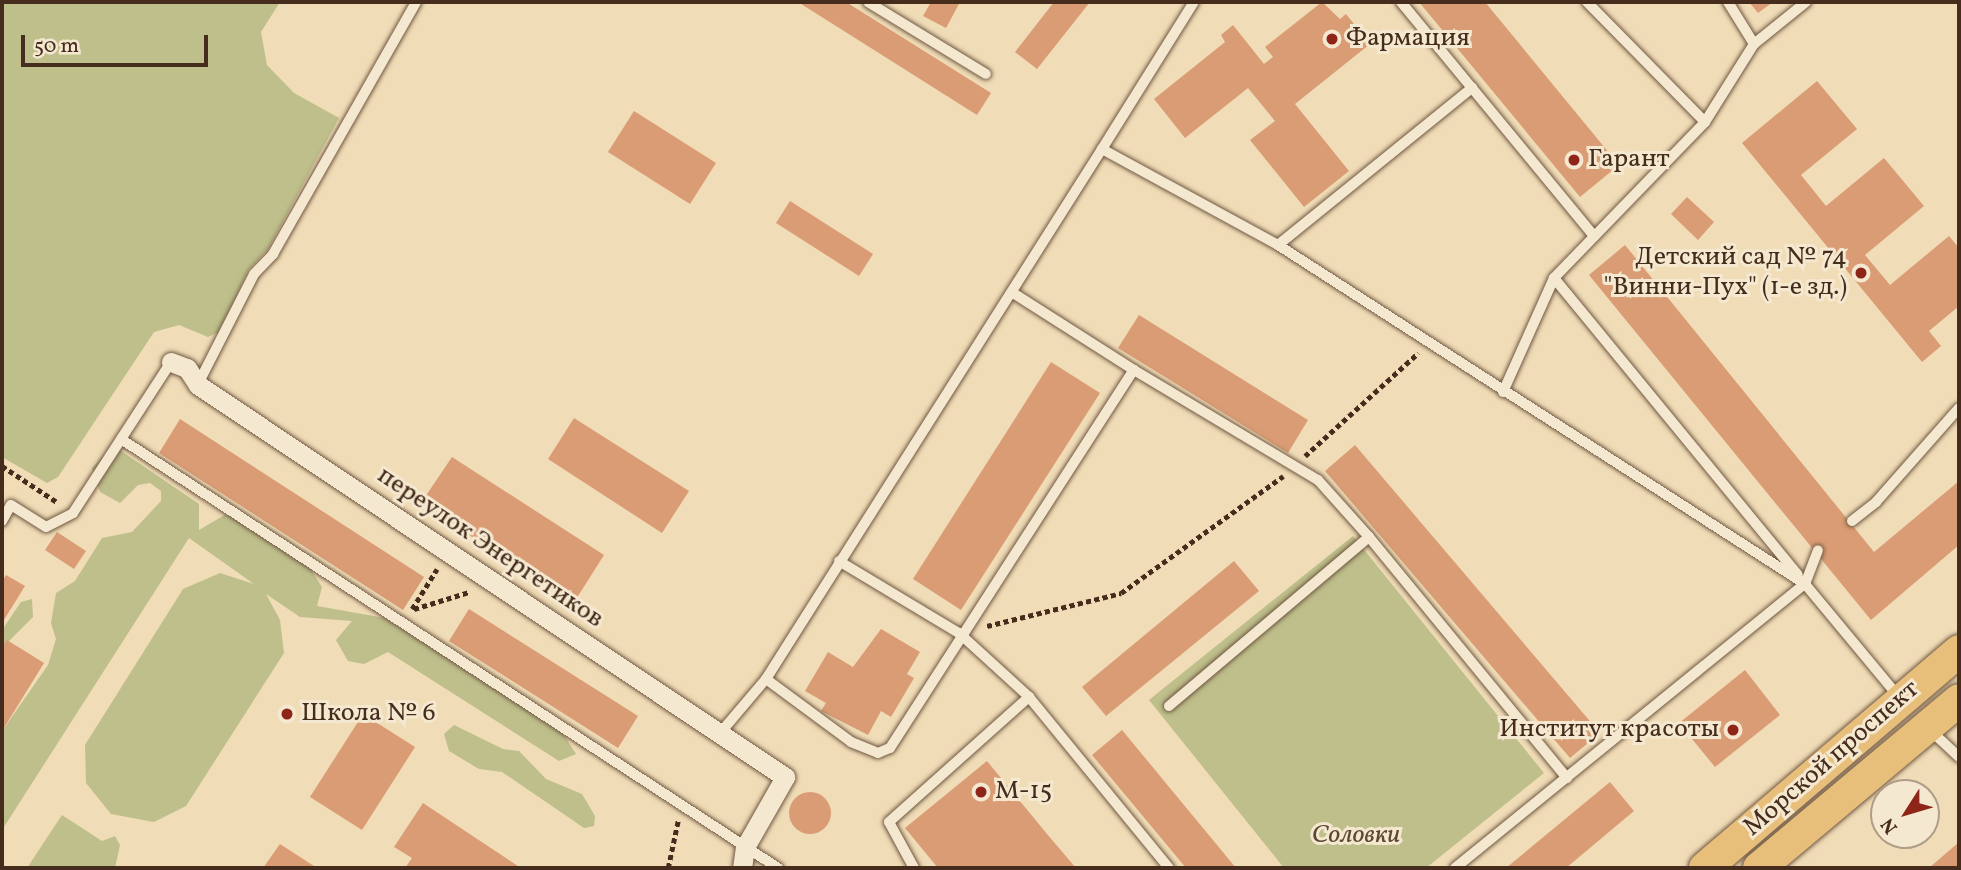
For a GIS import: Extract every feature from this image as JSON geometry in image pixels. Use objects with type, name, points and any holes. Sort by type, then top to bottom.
[{"type":"main road","name":"Морской проспект","points":[[1705,868],[1739,858],[1900,699],[1959,651]]},
{"type":"main road","points":[[1900,699],[1927,727]]},
{"type":"main road","name":"Морской проспект","points":[[1759,868],[1959,700]]},
{"type":"street","name":"переулок Энергетиков","points":[[171,362],[187,368],[198,385],[785,777],[745,847]]},
{"type":"street","points":[[742,868],[745,847]]},
{"type":"lane","points":[[198,385],[254,274],[273,254],[416,2]]},
{"type":"lane","points":[[868,2],[986,74]]},
{"type":"lane","points":[[721,732],[766,679],[839,561],[1013,293],[1194,2]]},
{"type":"lane","points":[[1402,2],[1594,236]]},
{"type":"lane","points":[[1587,2],[1704,122]]},
{"type":"lane","points":[[1728,2],[1754,44]]},
{"type":"lane","points":[[1503,392],[1554,278],[1704,122],[1754,44],[1806,2]]},
{"type":"lane","points":[[1278,245],[1472,88]]},
{"type":"lane","points":[[1102,149],[1278,245],[1430,341],[1503,392],[1805,583]]},
{"type":"lane","points":[[1554,278],[1900,699]]},
{"type":"lane","points":[[1013,293],[1133,370],[1318,480],[1369,537],[1567,778]]},
{"type":"lane","points":[[2,521],[12,505],[46,527],[73,513],[171,362]]},
{"type":"lane","points":[[766,679],[851,742],[877,753],[890,748],[960,633],[1133,370]]},
{"type":"lane","points":[[1852,521],[1876,502],[1959,408]]},
{"type":"lane","points":[[121,439],[778,868]]},
{"type":"lane","points":[[1169,706],[1369,537]]},
{"type":"lane","points":[[1455,868],[1805,583],[1818,550]]},
{"type":"lane","points":[[839,561],[960,633],[1029,697],[1169,868]]},
{"type":"lane","points":[[914,868],[901,852],[889,822],[1029,697]]},
{"type":"lane","points":[[1927,727],[1959,757]]},
{"type":"lane","points":[[901,852],[902,868]]},
{"type":"path","points":[[960,633],[1121,593],[1265,493],[1430,341]]},
{"type":"path","points":[[2,466],[73,513]]},
{"type":"path","points":[[411,610],[439,567]]},
{"type":"path","points":[[392,616],[496,583]]},
{"type":"path","points":[[668,868],[682,806]]},
{"type":"green space","points":[[2,2],[280,2],[261,32],[267,65],[294,93],[339,118],[268,249],[249,269],[219,332],[208,337],[179,325],[154,332],[58,477],[47,483],[2,457]]},
{"type":"green space","points":[[110,449],[118,449],[199,504],[199,530],[228,513],[304,559],[322,587],[317,606],[385,618],[559,727],[576,754],[559,761],[388,652],[364,664],[348,661],[336,640],[352,621],[300,617],[266,594],[280,620],[284,653],[186,806],[154,822],[111,814],[86,783],[85,745],[183,589],[220,573],[254,584],[189,538],[2,830],[2,731],[48,665],[56,639],[51,623],[56,593],[75,581],[102,538],[132,532],[161,501],[161,491],[150,483],[138,485],[120,503],[100,492],[92,468]]},
{"type":"green space","name":"Соловки","points":[[1353,536],[1544,773],[1426,868],[1284,868],[1149,700]]},
{"type":"green space","points":[[32,599],[33,617],[2,648],[2,630],[21,602]]},
{"type":"green space","points":[[454,725],[503,749],[519,751],[546,779],[582,794],[595,816],[594,826],[584,828],[502,772],[479,769],[449,751],[444,734]]},
{"type":"green space","points":[[62,815],[102,841],[115,836],[120,845],[115,868],[27,868]]},
{"type":"building","points":[[798,2],[846,2],[991,93],[977,115]]},
{"type":"building","points":[[931,2],[960,2],[946,28],[923,16]]},
{"type":"building","points":[[1054,2],[1090,2],[1037,69],[1015,52]]},
{"type":"building","points":[[1322,2],[1340,19],[1346,14],[1370,44],[1295,104],[1349,171],[1304,207],[1250,140],[1275,121],[1248,88],[1185,138],[1154,99],[1225,42],[1221,35],[1233,25],[1264,64],[1273,57],[1265,47]]},
{"type":"building","points":[[1419,2],[1485,2],[1619,165],[1580,197]]},
{"type":"building","points":[[1749,2],[1773,2],[1758,13]]},
{"type":"building","points":[[1817,81],[1857,129],[1801,175],[1826,206],[1884,158],[1924,206],[1865,255],[1890,285],[1949,236],[1959,248],[1959,306],[1929,331],[1941,346],[1922,362],[1742,143]]},
{"type":"building","points":[[634,111],[716,163],[690,204],[608,152]]},
{"type":"building","points":[[1687,197],[1714,222],[1698,240],[1671,214]]},
{"type":"building","points":[[790,201],[873,254],[859,276],[776,223]]},
{"type":"building","points":[[1625,245],[1874,552],[1959,481],[1959,545],[1871,620],[1589,275]]},
{"type":"building","points":[[1139,315],[1308,420],[1288,453],[1118,348]]},
{"type":"building","points":[[1051,362],[1100,393],[961,610],[913,579]]},
{"type":"building","points":[[574,418],[689,491],[662,533],[548,459]]},
{"type":"building","points":[[180,419],[424,577],[403,610],[159,453]]},
{"type":"building","points":[[1355,445],[1600,733],[1570,758],[1325,471]]},
{"type":"building","points":[[452,457],[604,555],[573,604],[421,503]]},
{"type":"building","points":[[57,532],[86,551],[74,569],[45,550]]},
{"type":"building","points":[[1234,561],[1259,591],[1106,716],[1082,687]]},
{"type":"building","points":[[6,575],[25,586],[2,623],[2,582]]},
{"type":"building","points":[[469,609],[638,716],[618,748],[449,641]]},
{"type":"building","points":[[881,629],[920,652],[907,674],[914,678],[891,717],[881,711],[868,735],[821,711],[826,703],[805,691],[828,652],[853,667]]},
{"type":"building","points":[[7,640],[44,663],[2,731],[2,648]]},
{"type":"building","points":[[1745,670],[1780,715],[1715,767],[1679,723]]},
{"type":"building","points":[[363,714],[415,747],[362,830],[310,797]]},
{"type":"building","points":[[1122,730],[1236,868],[1186,868],[1092,755]]},
{"type":"building","name":"М-15","points":[[987,761],[1076,868],[938,868],[905,828]]},
{"type":"building","points":[[1610,782],[1634,811],[1566,868],[1506,868]]},
{"type":"building","points":[[810,792],[825,798],[831,813],[825,828],[810,834],[795,828],[789,813],[795,798]]},
{"type":"building","points":[[423,803],[521,868],[405,868],[412,858],[394,847]]},
{"type":"building","points":[[1959,842],[1959,868],[1929,868]]},
{"type":"building","points":[[280,844],[317,868],[263,868]]},
{"type":"place","name":"Фармация","points":[[1332,39]]},
{"type":"place","name":"Гарант","points":[[1574,160]]},
{"type":"place","name":"Детский сад № 74 \"Винни-Пух\" (1-е зд.)","points":[[1861,273]]},
{"type":"place","name":"Школа № 6","points":[[287,714]]},
{"type":"place","name":"Институт красоты","points":[[1733,730]]},
{"type":"place","name":"М-15","points":[[981,792]]}]
